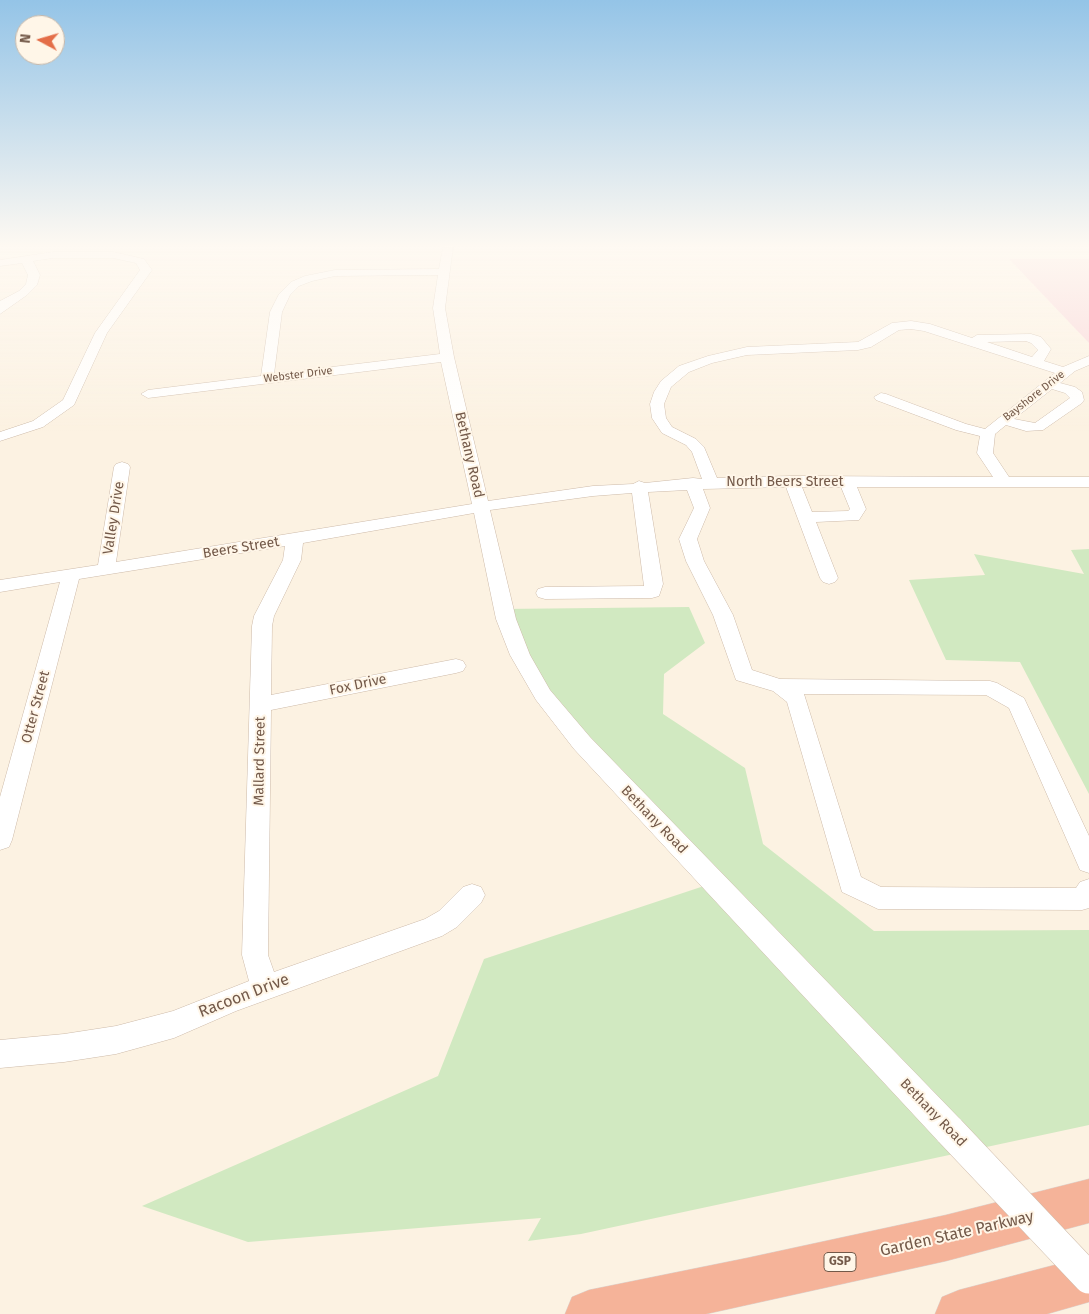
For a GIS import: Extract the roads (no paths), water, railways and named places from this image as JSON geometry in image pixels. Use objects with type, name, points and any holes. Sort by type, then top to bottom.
[{"type":"highway","name":"Garden State Parkway","points":[[589,1314],[794,1272],[946,1238],[1089,1202]]},
{"type":"highway","points":[[960,1314],[1089,1278]]},
{"type":"street","points":[[0,437],[30,427],[63,408],[73,395],[101,333],[119,308]]},
{"type":"street","points":[[267,379],[278,308]]},
{"type":"street","name":"Bethany Road","points":[[439,308],[447,357],[506,619],[520,655],[543,695],[582,744],[1089,1278]]},
{"type":"street","points":[[1065,372],[926,327],[904,325],[896,326],[866,344],[858,346],[747,351],[722,355],[684,369],[666,384],[657,399],[659,418],[667,430],[691,442],[699,450],[702,508],[688,539],[695,561],[723,615],[743,675],[780,686],[990,688],[1017,703],[1089,863]]},
{"type":"street","points":[[970,341],[981,337],[1027,337],[1036,340],[1045,349],[1042,356],[1034,362]]},
{"type":"street","name":"Webster Drive","points":[[148,394],[447,357]]},
{"type":"street","name":"Bayshore Drive","points":[[988,438],[992,428],[1065,372],[1082,361],[1089,360]]},
{"type":"street","points":[[1004,420],[1026,427],[1038,427],[1077,400],[1077,395],[1070,390],[1050,384]]},
{"type":"street","points":[[881,396],[988,438],[985,453],[1011,481]]},
{"type":"street","name":"Valley Drive","points":[[106,569],[122,467]]},
{"type":"street","points":[[792,481],[829,578]]},
{"type":"street","name":"North Beers Street","points":[[482,508],[510,502],[639,486],[702,483],[792,481],[1089,482]]},
{"type":"street","points":[[806,517],[853,516],[858,509],[847,482]]},
{"type":"street","points":[[545,593],[652,592],[654,584],[639,486]]},
{"type":"street","name":"Beers Street","points":[[0,586],[482,508]]},
{"type":"street","name":"Mallard Street","points":[[265,988],[255,955],[262,626],[264,616],[292,560],[295,539]]},
{"type":"street","name":"Otter Street","points":[[0,840],[72,575]]},
{"type":"street","name":"Fox Drive","points":[[261,704],[456,666]]},
{"type":"street","points":[[780,686],[796,698],[851,884],[878,898],[1082,898],[1089,890]]},
{"type":"street","name":"Racoon Drive","points":[[0,1054],[64,1048],[125,1038],[174,1024],[265,988],[433,928],[448,919],[472,895]]}]
